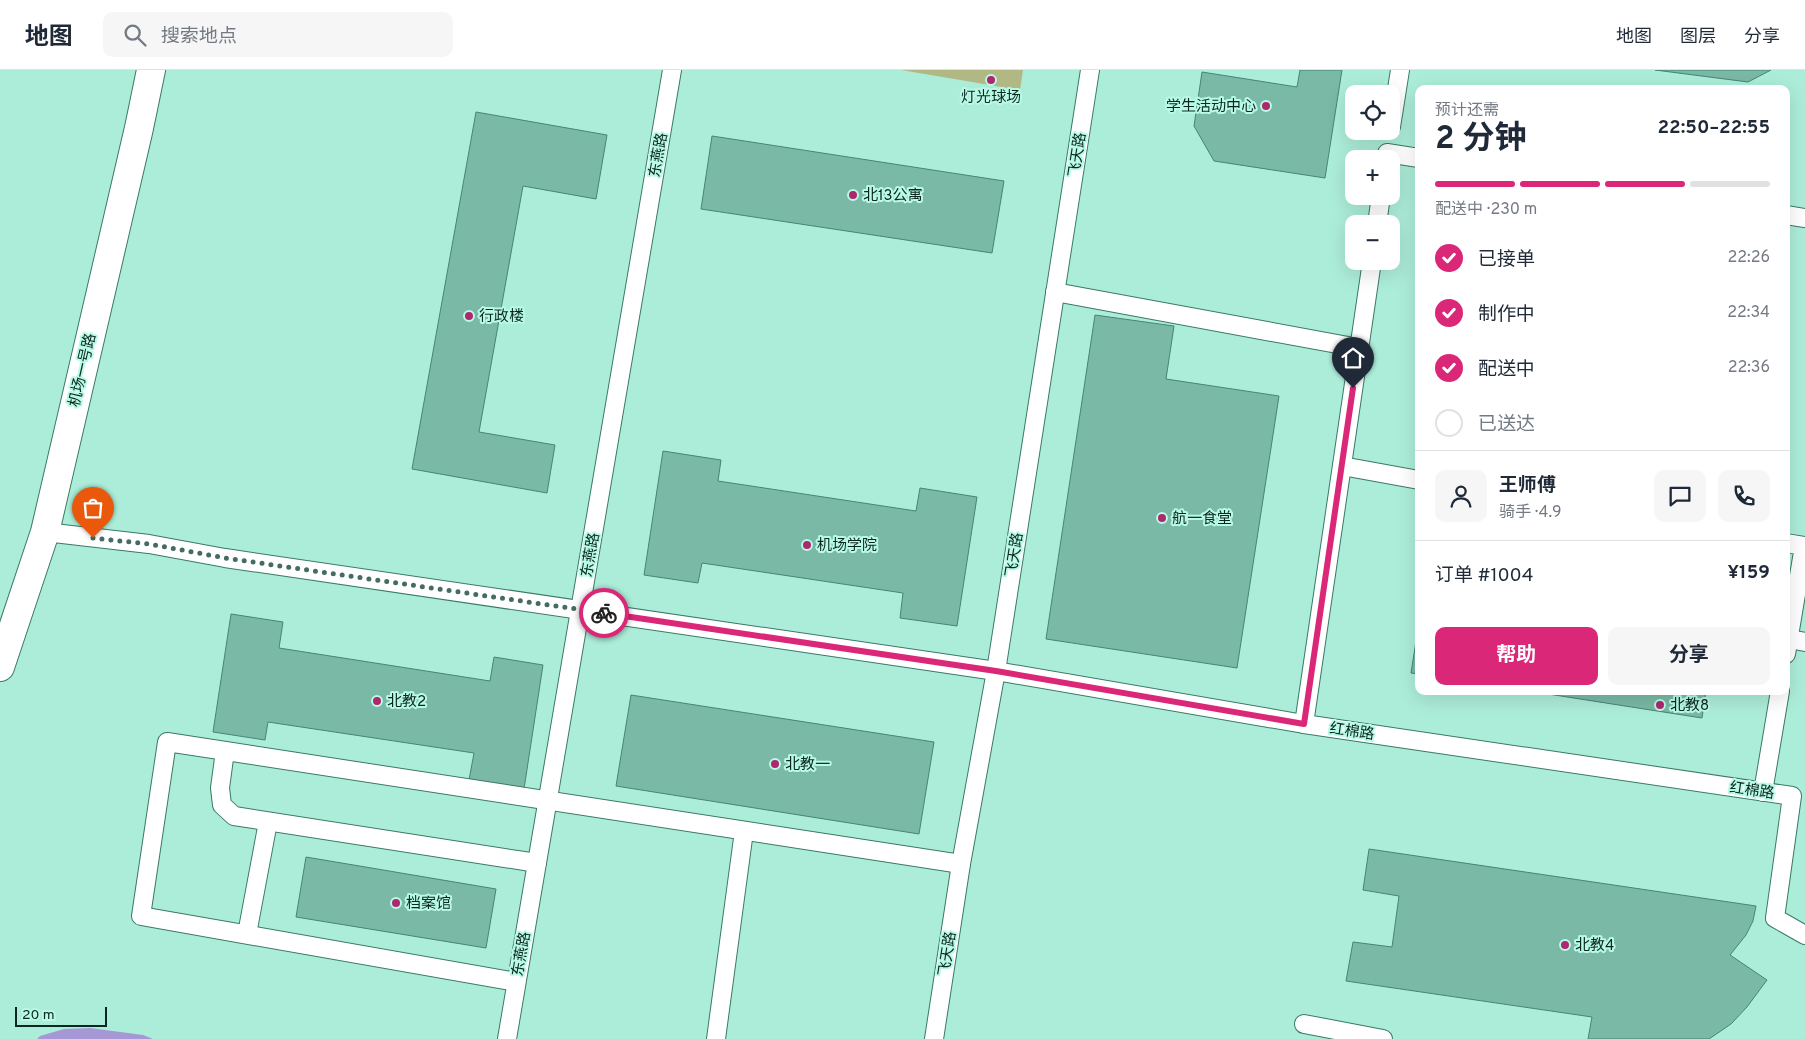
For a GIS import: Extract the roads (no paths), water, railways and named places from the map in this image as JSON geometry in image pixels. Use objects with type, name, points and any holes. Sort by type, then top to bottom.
[{"type":"main road","name":"机场一号路","points":[[0,666],[45,532],[139,128],[150,70]]},
{"type":"lane","name":"东燕路","points":[[506,1039],[672,70]]},
{"type":"lane","name":"飞天路","points":[[934,1039],[961,864],[996,671],[1090,70]]},
{"type":"lane","points":[[1398,85],[1400,70]]},
{"type":"lane","points":[[1400,157],[1415,158]]},
{"type":"lane","points":[[1790,216],[1805,218]]},
{"type":"lane","points":[[1304,724],[1371,270]]},
{"type":"lane","points":[[1055,292],[1359,348]]},
{"type":"lane","points":[[1342,466],[1415,479]]},
{"type":"lane","name":"红棉路","points":[[45,532],[149,544],[225,558],[996,671],[1304,724],[1798,797],[1775,918],[1805,935]]},
{"type":"lane","points":[[1790,543],[1804,542],[1793,645]]},
{"type":"lane","points":[[1764,792],[1779,695]]},
{"type":"lane","points":[[516,982],[141,916],[167,742],[547,802],[961,864]]},
{"type":"lane","points":[[225,752],[220,788],[222,805],[234,816],[537,863]]},
{"type":"lane","points":[[247,934],[268,822]]},
{"type":"lane","points":[[716,1039],[744,831]]},
{"type":"lane","points":[[1304,1024],[1382,1039]]},
{"type":"place","name":"灯光球场","points":[[991,80]]},
{"type":"place","name":"学生活动中心","points":[[1266,106]]},
{"type":"place","name":"北13公寓","points":[[853,195]]},
{"type":"place","name":"行政楼","points":[[469,316]]},
{"type":"place","name":"航一食堂","points":[[1162,518]]},
{"type":"place","name":"机场学院","points":[[807,545]]},
{"type":"place","name":"北教2","points":[[377,701]]},
{"type":"place","name":"北教8","points":[[1660,705]]},
{"type":"place","name":"北教一","points":[[775,764]]},
{"type":"place","name":"档案馆","points":[[396,903]]},
{"type":"place","name":"北教4","points":[[1565,945]]}]
